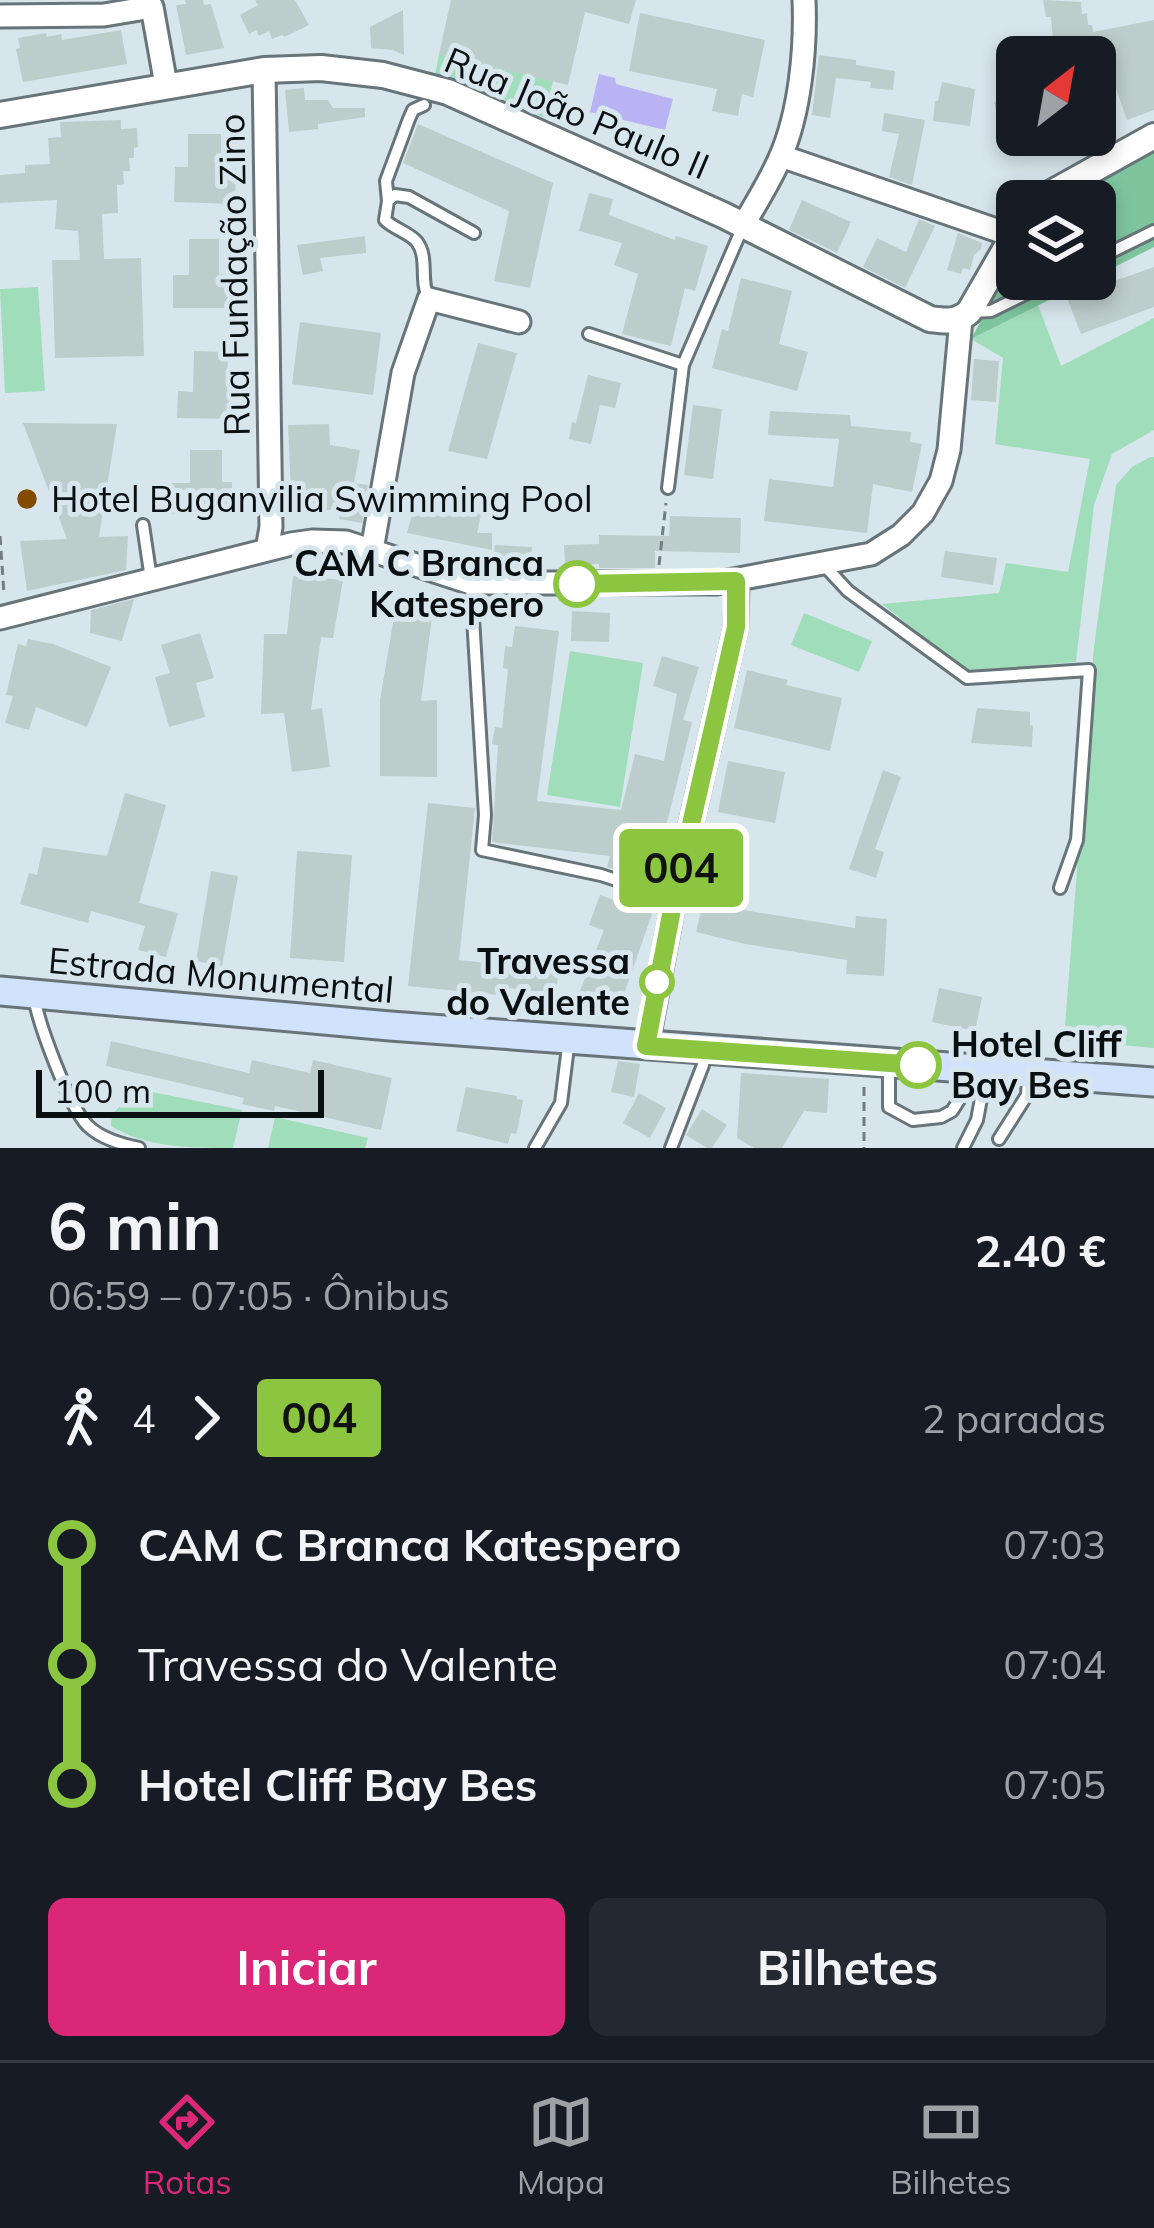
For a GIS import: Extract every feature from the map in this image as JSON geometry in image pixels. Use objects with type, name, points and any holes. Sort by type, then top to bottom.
[{"type":"main road","name":"Estrada Monumental","points":[[0,991],[646,1046],[1154,1082]]},
{"type":"street","points":[[744,224],[781,156],[792,118],[805,38],[804,0]]},
{"type":"street","points":[[0,16],[104,15],[155,4]]},
{"type":"street","name":"Rua Fundação Zino","points":[[155,4],[166,85]]},
{"type":"street","name":"Rua João Paulo II","points":[[0,115],[264,70],[321,68],[383,75],[448,92],[744,224],[930,319],[948,322],[965,316]]},
{"type":"street","name":"Rua Fundação Zino","points":[[264,70],[271,527],[267,550]]},
{"type":"street","points":[[1075,180],[1154,136]]},
{"type":"street","points":[[781,156],[996,230]]},
{"type":"street","points":[[3,611],[291,544],[331,540],[471,584],[736,581],[871,554],[901,535],[923,513],[941,481],[965,316],[996,264]]},
{"type":"street","points":[[372,550],[403,373],[429,299],[519,322]]},
{"type":"street","points":[[646,1046],[736,627],[736,581]]},
{"type":"lane","points":[[424,105],[413,110],[386,181],[385,220],[416,240],[429,299]]},
{"type":"lane","points":[[388,201],[395,195],[409,197],[474,233]]},
{"type":"lane","points":[[668,488],[683,365],[744,224]]},
{"type":"lane","points":[[1116,250],[1154,231]]},
{"type":"lane","points":[[965,316],[1012,300]]},
{"type":"lane","points":[[589,334],[683,365]]},
{"type":"lane","points":[[143,525],[151,579]]},
{"type":"lane","points":[[823,564],[848,591],[967,679],[1089,670],[1077,840],[1060,888]]},
{"type":"lane","points":[[471,584],[485,815],[482,850],[601,875],[674,899]]},
{"type":"lane","points":[[34,996],[76,1112],[100,1135],[139,1148]]},
{"type":"lane","points":[[535,1148],[561,1102],[569,1039]]},
{"type":"lane","points":[[670,1148],[706,1050]]},
{"type":"lane","points":[[889,1063],[889,1107],[913,1120],[952,1111],[974,1069]]},
{"type":"lane","points":[[963,1148],[977,1120],[974,1069]]},
{"type":"lane","points":[[999,1139],[1027,1095],[1028,1073]]},
{"type":"path","points":[[658,573],[668,488]]},
{"type":"path","points":[[0,536],[3,611]]},
{"type":"path","points":[[864,1087],[864,1148]]},
{"type":"green space","points":[[439,54],[553,81],[545,118],[435,76]]},
{"type":"green space","points":[[1154,150],[1154,247],[1116,266],[1116,180],[1095,180]]},
{"type":"green space","points":[[38,287],[45,391],[5,393],[0,289]]},
{"type":"green space","points":[[996,293],[996,300],[1049,300],[971,339]]},
{"type":"green space","points":[[1038,305],[1061,366],[1154,318],[1154,430],[1112,454],[1094,505],[1076,662],[967,671],[882,604],[999,593],[1006,563],[1068,572],[1090,459],[995,444],[1003,358],[971,339]]},
{"type":"green space","points":[[1154,457],[1154,1048],[1064,1040],[1094,647],[1116,485],[1132,467]]},
{"type":"green space","points":[[804,613],[872,641],[859,672],[791,645]]},
{"type":"green space","points":[[570,651],[643,663],[620,807],[547,795]]},
{"type":"green space","points":[[127,1087],[242,1110],[233,1148],[154,1143],[111,1126],[116,1110],[131,1102]]},
{"type":"green space","points":[[275,1117],[368,1138],[365,1148],[268,1148]]},
{"type":"shaded area","points":[[599,74],[615,78],[616,84],[673,99],[665,130],[590,112]]},
{"type":"building","points":[[185,0],[211,4],[224,48],[186,55],[176,5],[186,4]]},
{"type":"building","points":[[255,0],[295,0],[309,25],[272,39],[269,31],[249,34],[240,15],[258,5]]},
{"type":"building","points":[[451,0],[636,0],[629,24],[585,12],[568,85],[439,54]]},
{"type":"building","points":[[1043,0],[1081,2],[1093,32],[1154,20],[1154,110],[1127,120],[1116,89],[1116,36],[1053,36],[1051,17],[1046,17]]},
{"type":"building","points":[[403,10],[404,55],[371,48],[370,27]]},
{"type":"building","points":[[640,13],[765,40],[753,97],[742,94],[738,116],[712,111],[717,89],[629,71]]},
{"type":"building","points":[[121,30],[127,64],[23,82],[18,38],[46,33],[47,37],[61,34],[62,40]]},
{"type":"building","points":[[819,55],[895,71],[893,90],[836,78],[830,118],[812,115]]},
{"type":"building","points":[[942,82],[975,89],[970,126],[933,121]]},
{"type":"building","points":[[304,88],[305,100],[328,100],[333,108],[365,108],[365,117],[289,132],[285,90]]},
{"type":"building","points":[[884,113],[925,120],[912,185],[889,177],[899,134],[882,131]]},
{"type":"building","points":[[121,120],[121,129],[137,128],[138,147],[134,158],[129,158],[130,171],[123,171],[124,184],[117,185],[118,213],[102,214],[104,259],[141,258],[144,356],[55,358],[52,260],[80,260],[78,231],[55,229],[57,200],[0,203],[0,175],[25,173],[25,165],[50,164],[48,138],[61,137],[60,122]]},
{"type":"building","points":[[418,124],[553,183],[530,288],[494,281],[509,211],[403,163]]},
{"type":"building","points":[[188,134],[221,134],[221,167],[236,168],[235,204],[174,202],[175,167],[188,167]]},
{"type":"building","points":[[589,193],[613,199],[609,215],[675,240],[676,236],[708,246],[695,291],[685,288],[671,346],[622,334],[638,274],[614,265],[622,243],[579,231]]},
{"type":"building","points":[[802,200],[851,222],[837,253],[789,230]]},
{"type":"building","points":[[919,219],[935,226],[905,288],[863,267],[877,238],[906,252]]},
{"type":"building","points":[[958,233],[982,243],[970,270],[963,268],[961,274],[947,270]]},
{"type":"building","points":[[365,236],[366,253],[320,258],[323,271],[303,275],[297,245]]},
{"type":"building","points":[[189,239],[219,239],[219,274],[231,274],[231,308],[173,308],[173,275],[189,275]]},
{"type":"building","points":[[1154,267],[1154,307],[1081,334],[1068,300],[1116,300],[1116,281]]},
{"type":"building","points":[[741,278],[792,291],[779,344],[808,352],[797,391],[712,368],[722,329],[728,331]]},
{"type":"building","points":[[300,322],[381,333],[373,395],[292,384]]},
{"type":"building","points":[[478,343],[517,353],[487,459],[448,451]]},
{"type":"building","points":[[194,351],[228,352],[227,390],[236,390],[235,419],[177,418],[178,391],[193,392]]},
{"type":"building","points":[[974,359],[999,361],[996,402],[971,400]]},
{"type":"building","points":[[588,375],[621,383],[615,408],[600,405],[591,444],[569,439]]},
{"type":"building","points":[[693,405],[722,409],[713,479],[684,475]]},
{"type":"building","points":[[770,411],[850,415],[851,426],[911,432],[910,442],[922,444],[912,492],[873,484],[867,533],[764,521],[769,479],[833,487],[839,439],[768,435]]},
{"type":"building","points":[[23,423],[117,424],[99,537],[128,536],[126,570],[27,591],[20,541],[67,539]]},
{"type":"building","points":[[329,424],[330,445],[360,450],[354,483],[368,485],[362,523],[339,519],[340,509],[292,513],[288,425]]},
{"type":"building","points":[[190,450],[222,450],[222,482],[232,482],[232,514],[171,514],[171,483],[190,483]]},
{"type":"building","points":[[418,492],[483,505],[477,533],[492,533],[492,550],[407,533]]},
{"type":"building","points":[[670,516],[741,518],[740,553],[655,551],[655,568],[565,566],[564,545],[599,544],[599,535],[669,536]]},
{"type":"building","points":[[495,545],[532,547],[530,568],[493,568]]},
{"type":"building","points":[[945,551],[997,558],[993,585],[941,577]]},
{"type":"building","points":[[293,576],[343,580],[333,638],[321,637],[311,710],[322,708],[330,767],[292,772],[284,713],[261,714],[264,634],[287,634]]},
{"type":"building","points":[[398,593],[434,602],[421,701],[437,700],[437,777],[380,776],[380,700]]},
{"type":"building","points":[[134,599],[122,641],[90,633],[91,610]]},
{"type":"building","points":[[572,611],[610,613],[609,642],[571,641]]},
{"type":"building","points":[[515,626],[559,631],[537,801],[621,810],[635,754],[664,761],[677,694],[653,686],[662,656],[699,667],[683,720],[692,722],[652,882],[607,867],[610,856],[492,842],[498,745],[492,744],[495,727],[502,728],[508,669],[503,668],[505,646],[512,647]]},
{"type":"building","points":[[200,633],[214,678],[196,683],[205,717],[169,727],[155,677],[170,673],[161,645]]},
{"type":"building","points":[[28,639],[111,667],[87,727],[36,707],[29,730],[5,723],[18,644],[26,646]]},
{"type":"building","points":[[747,670],[842,698],[830,751],[734,728]]},
{"type":"building","points":[[977,708],[1030,712],[1032,747],[971,743]]},
{"type":"building","points":[[728,761],[785,772],[775,823],[718,812]]},
{"type":"building","points":[[883,770],[901,777],[875,849],[884,852],[876,878],[849,869]]},
{"type":"building","points":[[125,793],[166,805],[139,903],[178,913],[166,957],[138,950],[145,926],[91,911],[88,923],[20,904],[29,873],[37,875],[43,847],[107,856]]},
{"type":"building","points":[[428,803],[475,808],[459,960],[496,964],[497,958],[559,965],[556,994],[499,987],[498,995],[408,986]]},
{"type":"building","points":[[297,851],[352,855],[344,962],[290,958]]},
{"type":"building","points":[[211,871],[238,876],[222,966],[196,961]]},
{"type":"building","points":[[709,877],[749,887],[743,910],[855,928],[856,916],[887,919],[884,976],[846,974],[847,960],[696,932]]},
{"type":"building","points":[[600,895],[652,914],[623,997],[605,990],[603,1018],[570,1016],[604,930],[589,925]]},
{"type":"building","points":[[939,988],[982,997],[975,1031],[932,1022]]},
{"type":"building","points":[[111,1041],[249,1073],[252,1060],[310,1073],[313,1060],[392,1078],[381,1130],[275,1106],[274,1111],[242,1104],[244,1098],[106,1066]]},
{"type":"building","points":[[618,1061],[640,1064],[634,1097],[611,1092]]},
{"type":"building","points":[[741,1073],[829,1079],[827,1113],[804,1111],[782,1148],[754,1148],[737,1138]]},
{"type":"building","points":[[466,1087],[523,1100],[516,1134],[511,1133],[508,1144],[456,1131]]},
{"type":"building","points":[[639,1093],[666,1108],[650,1138],[623,1123]]},
{"type":"building","points":[[702,1109],[727,1125],[712,1148],[686,1135]]},
{"type":"bus line","name":"004","points":[[577,584],[736,581],[736,627],[646,1046],[918,1065]]},
{"type":"place","name":"Hotel Buganvilia Swimming Pool","points":[[27,499]]},
{"type":"place","name":"CAM C Branca Katespero","points":[[577,584]]},
{"type":"place","name":"Travessa do Valente","points":[[657,982]]},
{"type":"place","name":"Hotel Cliff Bay Bes","points":[[918,1065]]}]
